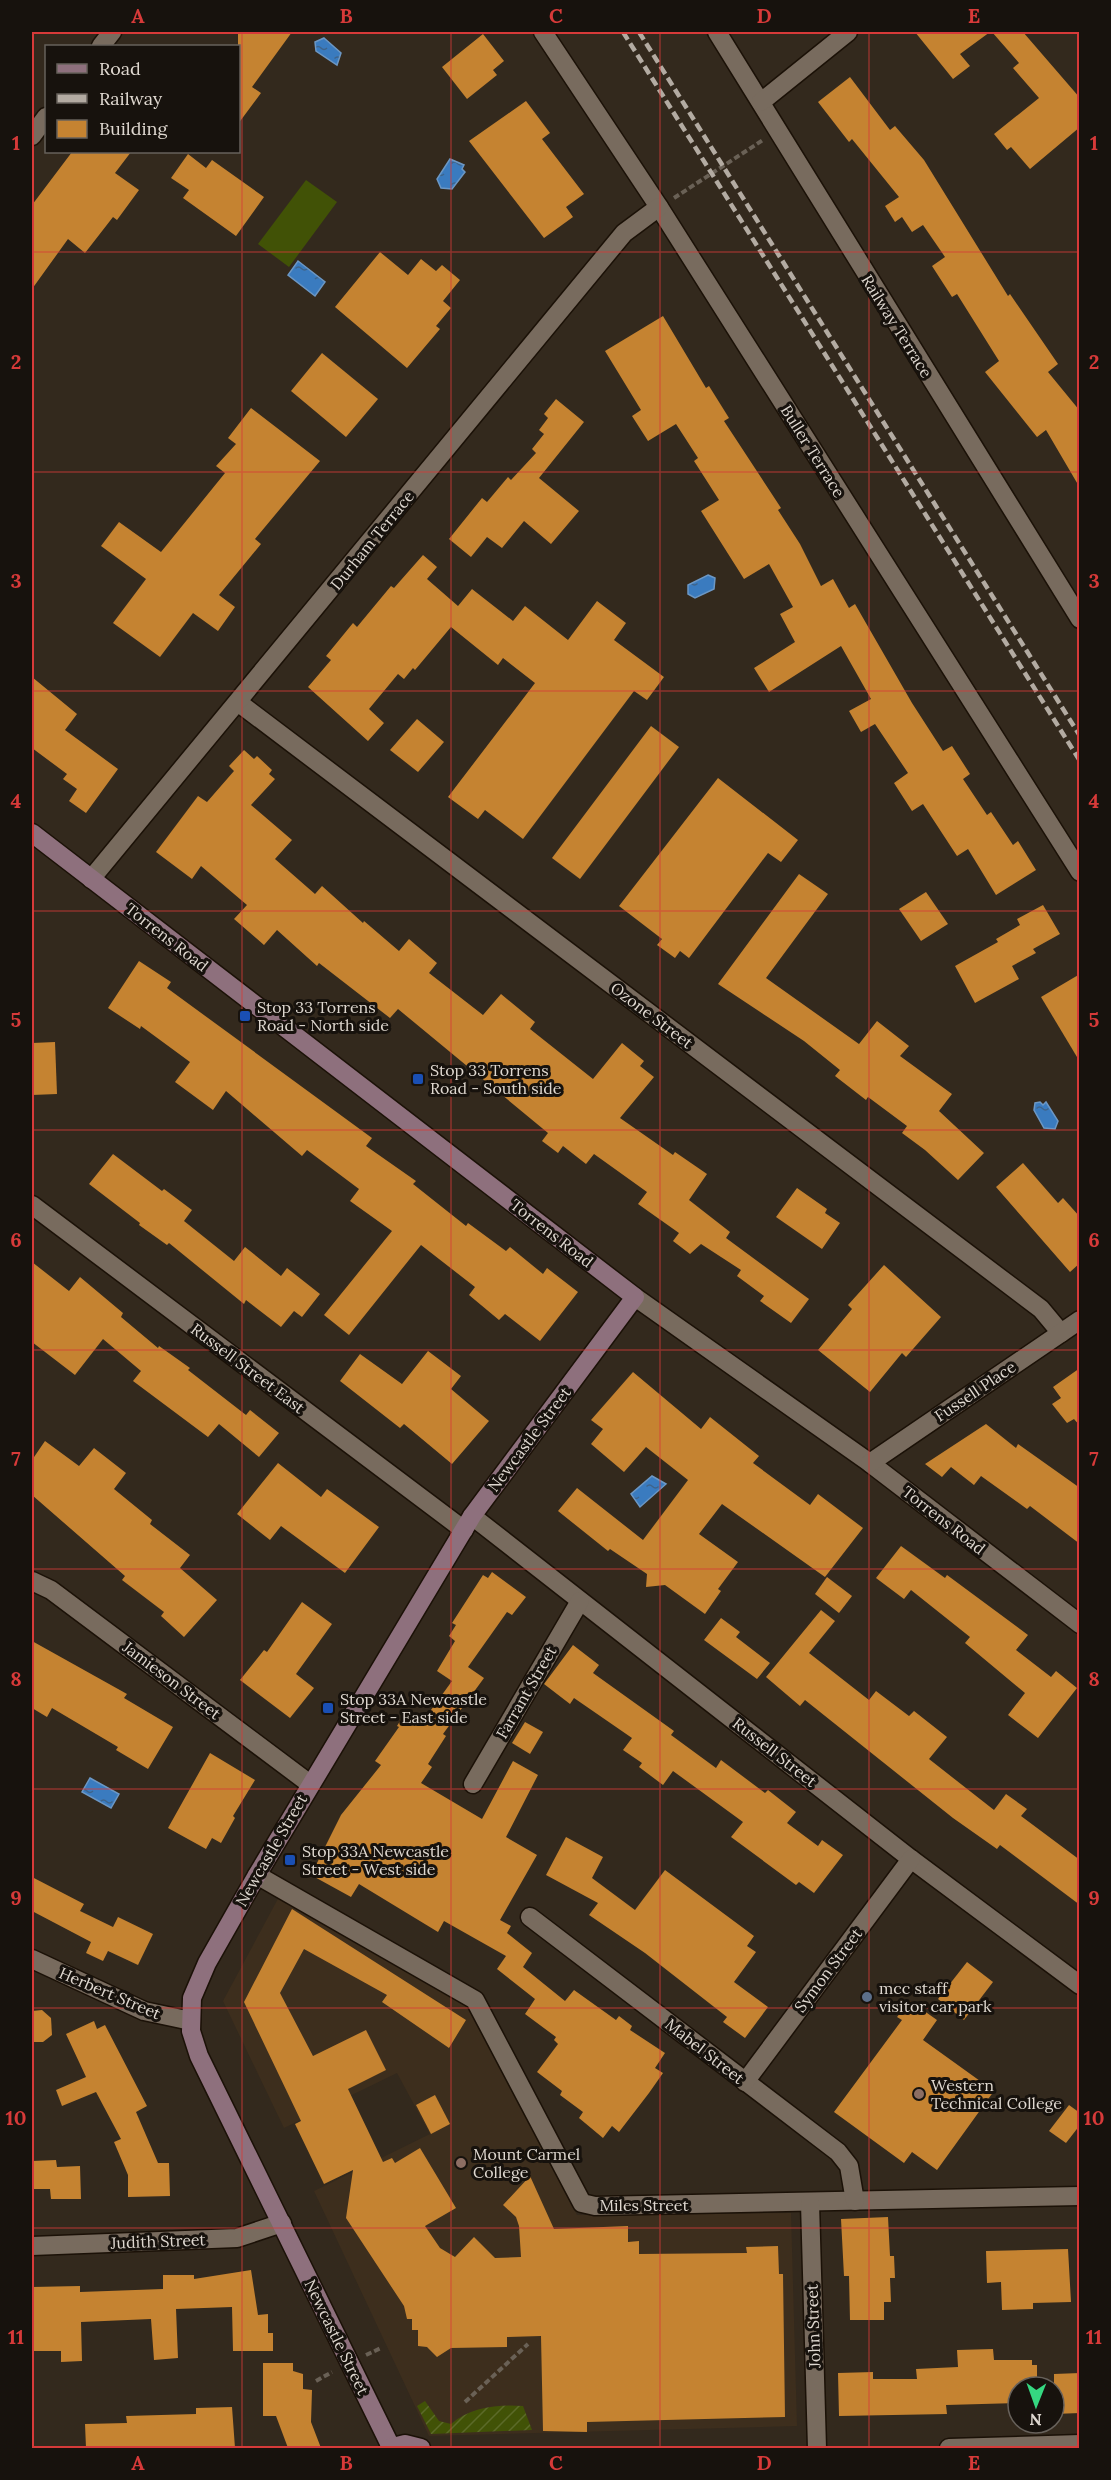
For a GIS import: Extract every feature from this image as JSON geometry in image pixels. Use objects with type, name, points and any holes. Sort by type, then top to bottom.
[{"type":"street","points":[[102,45],[112,32]]},
{"type":"street","name":"Buller Terrace","points":[[543,32],[658,207],[1080,872]]},
{"type":"street","name":"Railway Terrace","points":[[717,32],[1080,619]]},
{"type":"street","points":[[761,102],[848,32]]},
{"type":"street","points":[[32,136],[45,118]]},
{"type":"street","name":"Durham Terrace","points":[[91,879],[239,703],[624,233],[658,207]]},
{"type":"street","name":"Ozone Street","points":[[239,703],[1041,1309],[1061,1333]]},
{"type":"street","name":"Torrens Road","points":[[32,833],[635,1297],[870,1463],[1080,1624]]},
{"type":"street","name":"Russell Street East","points":[[32,1205],[468,1523]]},
{"type":"street","name":"Newcastle Street","points":[[390,2448],[199,2056],[191,2031],[192,1998],[207,1963],[257,1875],[468,1523],[635,1297]]},
{"type":"street","name":"Fussell Place","points":[[870,1463],[1080,1320]]},
{"type":"street","name":"Russell Street","points":[[468,1523],[580,1600],[911,1859],[1080,1985]]},
{"type":"street","name":"Jamieson Street","points":[[32,1581],[51,1590],[310,1784]]},
{"type":"street","name":"Farrant Street","points":[[473,1784],[580,1600]]},
{"type":"street","name":"Symon Street","points":[[745,2082],[911,1859]]},
{"type":"street","name":"Miles Street","points":[[257,1875],[475,2000],[582,2203],[596,2206],[810,2203],[1080,2196]]},
{"type":"street","name":"Mabel Street","points":[[530,1917],[838,2152],[849,2166],[855,2201]]},
{"type":"street","name":"Herbert Street","points":[[32,1959],[144,2012],[191,2021]]},
{"type":"street","name":"John Street","points":[[810,2203],[817,2448]]},
{"type":"street","name":"Judith Street","points":[[32,2246],[237,2238],[282,2223]]},
{"type":"street","points":[[390,2448],[405,2444],[421,2448]]},
{"type":"street","points":[[949,2448],[1080,2445]]},
{"type":"path","points":[[658,207],[713,175],[777,131]]},
{"type":"path","points":[[465,2402],[528,2344]]},
{"type":"shaded area","name":"Mount Carmel College","points":[[280,1895],[467,2007],[577,2215],[791,2213],[797,2426],[429,2436],[314,2191],[430,2134],[397,2073],[284,2128],[223,2001]]},
{"type":"green space","points":[[306,180],[337,202],[289,267],[258,244]]},
{"type":"green space","points":[[425,2401],[439,2421],[451,2424],[476,2410],[523,2406],[532,2430],[431,2434],[417,2406]]},
{"type":"water","points":[[324,38],[341,53],[337,65],[316,51],[315,42]]},
{"type":"water","points":[[450,159],[464,165],[462,169],[465,172],[452,189],[441,188],[437,179]]},
{"type":"water","points":[[298,261],[325,282],[315,296],[288,275]]},
{"type":"water","points":[[708,575],[715,578],[714,589],[695,598],[688,594],[688,585]]},
{"type":"water","points":[[1040,1102],[1043,1105],[1046,1102],[1058,1121],[1055,1129],[1044,1128],[1034,1110],[1035,1103]]},
{"type":"water","points":[[652,1476],[666,1484],[640,1507],[631,1494]]},
{"type":"water","points":[[90,1778],[119,1794],[111,1808],[82,1792]]},
{"type":"building","points":[[238,32],[292,32],[252,87],[261,93],[240,121],[240,45],[238,45]]},
{"type":"building","points":[[915,32],[990,32],[960,54],[970,66],[953,79]]},
{"type":"building","points":[[992,32],[1023,32],[1080,98],[1080,127],[1030,169],[1011,147],[1007,150],[994,134],[1039,98],[1013,68],[1019,63]]},
{"type":"building","points":[[483,34],[504,61],[493,70],[497,75],[467,99],[442,67]]},
{"type":"building","points":[[850,77],[890,130],[895,126],[924,160],[1008,296],[1010,294],[1058,364],[1048,372],[1080,411],[1080,488],[1046,430],[1037,437],[985,372],[999,361],[957,294],[952,297],[932,266],[945,257],[923,225],[912,232],[902,217],[895,222],[885,206],[899,197],[852,139],[849,142],[818,102]]},
{"type":"building","points":[[526,101],[550,133],[542,139],[584,194],[566,207],[573,217],[544,238],[469,141]]},
{"type":"building","points":[[71,153],[130,153],[115,173],[139,190],[117,220],[113,217],[85,253],[68,239],[32,289],[32,205]]},
{"type":"building","points":[[188,154],[206,168],[212,160],[264,197],[236,236],[183,198],[189,190],[171,178]]},
{"type":"building","points":[[380,252],[408,275],[421,259],[436,271],[442,265],[460,280],[443,301],[451,308],[436,326],[440,329],[407,368],[335,307]]},
{"type":"building","points":[[663,316],[706,388],[709,386],[729,418],[724,421],[781,508],[778,510],[800,544],[821,586],[833,579],[849,608],[855,604],[912,703],[943,751],[952,746],[970,774],[963,779],[987,815],[991,812],[1013,845],[1018,841],[1036,870],[996,895],[968,849],[957,856],[923,804],[912,811],[894,783],[908,773],[875,724],[861,732],[849,711],[871,699],[841,646],[769,692],[754,668],[795,642],[780,614],[793,607],[769,564],[744,579],[701,511],[719,500],[694,461],[698,458],[676,424],[648,441],[632,416],[641,410],[605,351]]},
{"type":"building","points":[[322,353],[378,399],[346,437],[291,391]]},
{"type":"building","points":[[556,399],[584,422],[539,478],[579,511],[551,544],[524,521],[502,548],[487,537],[471,557],[449,539],[482,498],[487,502],[508,477],[511,480],[536,453],[532,449],[544,434],[539,430],[548,418],[544,414]]},
{"type":"building","points":[[251,408],[320,461],[255,539],[261,544],[219,595],[235,607],[218,631],[193,613],[160,657],[113,623],[146,579],[101,546],[119,522],[161,552],[225,473],[216,466],[236,444],[228,438]]},
{"type":"building","points":[[423,555],[437,567],[427,579],[458,606],[472,589],[513,621],[525,606],[568,640],[597,601],[626,623],[614,640],[664,677],[647,700],[634,691],[523,839],[485,810],[478,819],[448,797],[535,683],[503,658],[498,665],[451,627],[415,670],[413,668],[404,679],[398,674],[369,709],[384,723],[368,741],[308,687],[331,660],[326,656],[353,623],[357,627],[391,586],[394,588]]},
{"type":"building","points":[[32,677],[77,714],[65,730],[118,769],[86,813],[69,801],[77,789],[63,779],[67,774],[32,748]]},
{"type":"building","points":[[417,719],[444,742],[418,772],[390,750]]},
{"type":"building","points":[[651,726],[679,747],[580,879],[552,858]]},
{"type":"building","points":[[244,750],[254,759],[257,756],[272,770],[269,774],[275,779],[251,805],[292,840],[275,859],[315,894],[322,886],[363,923],[364,921],[399,951],[409,939],[437,963],[429,973],[483,1015],[501,994],[535,1022],[530,1029],[593,1079],[622,1043],[644,1061],[640,1066],[654,1077],[620,1118],[673,1155],[675,1152],[707,1174],[689,1200],[730,1232],[726,1238],[809,1299],[791,1323],[760,1301],[764,1296],[737,1276],[741,1270],[701,1244],[690,1254],[673,1241],[679,1233],[638,1204],[647,1192],[594,1154],[586,1164],[563,1146],[558,1153],[542,1141],[548,1133],[398,1009],[390,1018],[319,963],[317,966],[277,930],[264,945],[234,919],[247,905],[201,866],[192,879],[156,852],[198,796],[207,802],[234,771],[229,766]]},
{"type":"building","points":[[718,778],[798,840],[781,862],[768,853],[689,958],[680,951],[675,958],[657,945],[662,939],[619,906]]},
{"type":"building","points":[[799,874],[828,894],[766,978],[859,1044],[877,1021],[909,1046],[900,1056],[952,1094],[939,1111],[984,1153],[958,1180],[902,1133],[907,1126],[868,1097],[866,1100],[835,1076],[840,1070],[804,1041],[718,984]]},
{"type":"building","points":[[926,892],[948,924],[921,941],[899,909]]},
{"type":"building","points":[[1043,905],[1060,934],[1033,949],[1036,953],[1012,966],[1019,979],[975,1003],[955,966],[998,942],[996,939],[1020,925],[1017,919]]},
{"type":"building","points":[[139,961],[171,982],[167,988],[372,1138],[366,1146],[416,1181],[413,1184],[466,1226],[468,1223],[506,1251],[510,1247],[543,1274],[547,1268],[578,1292],[540,1341],[505,1314],[499,1320],[469,1295],[475,1287],[421,1245],[349,1335],[324,1315],[392,1231],[350,1201],[359,1189],[307,1150],[302,1156],[226,1091],[213,1110],[175,1082],[190,1062],[141,1026],[140,1029],[108,1008]]},
{"type":"building","points":[[1080,974],[1080,1062],[1041,997]]},
{"type":"building","points":[[55,1042],[57,1094],[32,1095],[32,1043]]},
{"type":"building","points":[[113,1154],[162,1191],[164,1189],[192,1210],[184,1221],[234,1261],[245,1247],[281,1276],[287,1268],[320,1294],[302,1317],[294,1311],[281,1327],[246,1300],[244,1304],[169,1243],[167,1245],[139,1225],[140,1223],[89,1184]]},
{"type":"building","points":[[1023,1163],[1058,1203],[1063,1198],[1080,1217],[1080,1263],[1070,1272],[996,1187]]},
{"type":"building","points":[[797,1188],[827,1209],[825,1213],[840,1223],[822,1249],[776,1217]]},
{"type":"building","points":[[32,1262],[69,1291],[80,1277],[123,1313],[121,1317],[158,1348],[159,1346],[190,1368],[188,1370],[246,1415],[250,1410],[279,1433],[259,1457],[219,1424],[208,1437],[133,1381],[141,1371],[103,1339],[75,1375],[32,1342]]},
{"type":"building","points":[[884,1265],[941,1317],[906,1357],[902,1353],[870,1392],[818,1350],[852,1309],[848,1305]]},
{"type":"building","points":[[428,1351],[461,1376],[451,1389],[489,1421],[452,1464],[404,1424],[400,1428],[340,1381],[360,1354],[402,1384]]},
{"type":"building","points":[[1080,1368],[1080,1426],[1074,1419],[1067,1423],[1052,1404],[1061,1398],[1053,1387]]},
{"type":"building","points":[[633,1372],[701,1429],[710,1417],[759,1456],[753,1463],[810,1505],[818,1494],[863,1528],[825,1577],[722,1504],[699,1534],[738,1562],[718,1589],[721,1591],[705,1614],[665,1585],[646,1587],[647,1574],[610,1549],[608,1551],[558,1511],[577,1488],[643,1540],[688,1480],[646,1447],[624,1472],[591,1444],[603,1429],[591,1420]]},
{"type":"building","points":[[986,1424],[1016,1448],[1018,1444],[1080,1488],[1080,1544],[1030,1506],[1027,1509],[981,1476],[974,1485],[951,1467],[942,1477],[925,1464]]},
{"type":"building","points":[[45,1441],[79,1466],[94,1448],[126,1473],[114,1489],[152,1520],[150,1524],[190,1555],[180,1568],[217,1600],[184,1637],[161,1616],[164,1612],[122,1580],[125,1576],[32,1495],[32,1460]]},
{"type":"building","points":[[278,1463],[321,1497],[327,1489],[379,1527],[345,1573],[281,1526],[270,1540],[237,1514]]},
{"type":"building","points":[[901,1546],[945,1578],[947,1575],[1028,1635],[1016,1650],[1051,1677],[1056,1671],[1077,1688],[1038,1738],[1008,1715],[1025,1693],[965,1643],[970,1637],[911,1590],[904,1599],[876,1578]]},
{"type":"building","points":[[492,1572],[526,1597],[512,1615],[507,1612],[468,1667],[484,1678],[443,1734],[446,1736],[428,1764],[432,1767],[421,1783],[482,1819],[513,1761],[538,1775],[506,1837],[537,1855],[500,1920],[511,1926],[507,1933],[532,1953],[523,1967],[565,2001],[574,1990],[616,2020],[619,2016],[632,2026],[630,2030],[665,2053],[655,2068],[663,2073],[649,2093],[619,2132],[612,2126],[603,2138],[579,2118],[583,2112],[560,2095],[562,2091],[537,2072],[558,2044],[554,2040],[556,2037],[525,2014],[535,1999],[497,1969],[506,1956],[444,1921],[438,1932],[359,1884],[351,1897],[311,1875],[341,1815],[381,1765],[375,1761],[399,1727],[397,1726],[407,1710],[423,1721],[452,1681],[437,1671],[455,1641],[449,1636],[456,1625],[452,1623],[483,1575],[488,1578]]},
{"type":"building","points":[[827,1577],[852,1596],[839,1613],[815,1594]]},
{"type":"building","points":[[302,1602],[332,1624],[296,1674],[314,1688],[290,1718],[240,1680],[264,1650],[267,1652]]},
{"type":"building","points":[[821,1610],[835,1621],[809,1653],[869,1700],[876,1691],[909,1716],[914,1711],[947,1737],[929,1759],[994,1810],[1006,1794],[1027,1809],[1021,1816],[1080,1860],[1080,1905],[1000,1845],[997,1849],[953,1818],[805,1700],[800,1706],[766,1677]]},
{"type":"building","points":[[721,1618],[740,1632],[736,1637],[770,1663],[757,1679],[704,1640]]},
{"type":"building","points":[[32,1641],[127,1694],[124,1698],[173,1727],[148,1769],[116,1750],[118,1747],[52,1708],[47,1717],[32,1708]]},
{"type":"building","points":[[573,1645],[599,1665],[593,1673],[674,1731],[671,1735],[716,1768],[721,1760],[765,1793],[768,1790],[796,1812],[787,1823],[818,1846],[822,1840],[843,1855],[814,1893],[799,1882],[796,1885],[731,1837],[743,1822],[673,1771],[663,1785],[639,1767],[642,1763],[623,1750],[632,1738],[574,1698],[570,1704],[544,1684]]},
{"type":"building","points":[[525,1722],[543,1732],[530,1754],[512,1743]]},
{"type":"building","points":[[210,1753],[255,1780],[233,1816],[235,1818],[221,1843],[212,1838],[206,1849],[168,1828]]},
{"type":"building","points":[[566,1837],[603,1857],[592,1878],[635,1910],[665,1870],[754,1936],[747,1946],[756,1952],[734,1982],[768,2007],[745,2038],[723,2022],[727,2017],[645,1953],[589,1915],[598,1903],[546,1875]]},
{"type":"building","points":[[32,1877],[84,1904],[80,1911],[113,1927],[118,1917],[153,1934],[138,1965],[108,1951],[103,1961],[86,1953],[91,1942],[32,1911]]},
{"type":"building","points":[[292,1909],[466,2020],[449,2048],[382,2002],[387,1995],[304,1949],[280,1993],[313,2056],[366,2030],[386,2070],[348,2089],[383,2162],[392,2158],[395,2163],[420,2148],[456,2208],[425,2226],[440,2248],[455,2257],[474,2237],[495,2258],[521,2257],[519,2226],[516,2217],[503,2205],[530,2176],[554,2229],[628,2226],[628,2242],[639,2241],[639,2254],[747,2253],[746,2247],[778,2246],[779,2274],[783,2274],[785,2417],[587,2422],[587,2432],[543,2431],[541,2336],[507,2337],[507,2347],[451,2348],[437,2357],[427,2347],[418,2346],[418,2330],[412,2330],[412,2319],[407,2319],[404,2306],[346,2218],[353,2170],[324,2184],[295,2124],[301,2121],[244,2002]]},
{"type":"building","points":[[967,1962],[993,1982],[964,2020],[938,1999]]},
{"type":"building","points":[[910,2001],[937,2020],[923,2040],[994,2091],[937,2170],[912,2152],[904,2163],[834,2112],[902,2020],[897,2017]]},
{"type":"building","points":[[42,2010],[51,2018],[52,2035],[43,2042],[32,2042],[32,2011]]},
{"type":"building","points":[[94,2021],[97,2029],[105,2025],[147,2106],[136,2112],[158,2163],[169,2163],[170,2196],[128,2197],[128,2175],[114,2142],[121,2139],[96,2092],[62,2106],[56,2090],[86,2077],[66,2034]]},
{"type":"building","points":[[435,2095],[450,2124],[431,2134],[416,2105]]},
{"type":"building","points":[[1069,2105],[1080,2113],[1080,2125],[1066,2143],[1049,2131]]},
{"type":"building","points":[[56,2160],[57,2167],[80,2166],[81,2199],[51,2199],[50,2189],[32,2189],[32,2161]]},
{"type":"building","points":[[888,2217],[890,2256],[894,2256],[895,2278],[890,2278],[891,2302],[884,2302],[884,2320],[850,2320],[849,2276],[844,2276],[841,2219]]},
{"type":"building","points":[[1068,2249],[1071,2302],[1033,2303],[1033,2309],[1002,2310],[1001,2282],[987,2283],[986,2251]]},
{"type":"building","points":[[251,2270],[258,2315],[268,2314],[268,2333],[273,2333],[273,2351],[233,2351],[232,2307],[176,2309],[178,2358],[154,2360],[151,2319],[81,2322],[82,2361],[61,2362],[61,2351],[32,2351],[32,2287],[80,2286],[80,2292],[163,2289],[163,2275],[194,2275],[194,2279]]},
{"type":"building","points":[[993,2349],[994,2360],[1032,2360],[1032,2365],[1037,2365],[1037,2375],[1006,2375],[1006,2403],[946,2405],[947,2414],[839,2416],[838,2373],[873,2372],[873,2379],[917,2379],[916,2369],[958,2367],[957,2350]]},
{"type":"building","points":[[263,2363],[293,2363],[293,2371],[303,2374],[303,2389],[312,2390],[311,2422],[321,2448],[288,2448],[276,2416],[263,2416]]},
{"type":"building","points":[[1080,2373],[1080,2413],[1066,2414],[1066,2375],[1054,2374]]},
{"type":"building","points":[[232,2407],[235,2448],[86,2448],[85,2424],[127,2423],[126,2416],[196,2414],[196,2408]]},
{"type":"railway","points":[[623,32],[1080,761]]},
{"type":"railway","points":[[639,32],[1080,736]]},
{"type":"place","name":"Stop 33 Torrens Road - North side","points":[[245,1016]]},
{"type":"place","name":"Stop 33 Torrens Road - South side","points":[[418,1079]]},
{"type":"place","name":"Stop 33A Newcastle Street - East side","points":[[328,1708]]},
{"type":"place","name":"Stop 33A Newcastle Street - West side","points":[[290,1860]]},
{"type":"place","name":"mcc staff visitor car park","points":[[867,1997]]},
{"type":"place","name":"Western Technical College","points":[[919,2094]]},
{"type":"place","name":"Mount Carmel College","points":[[461,2163]]}]
